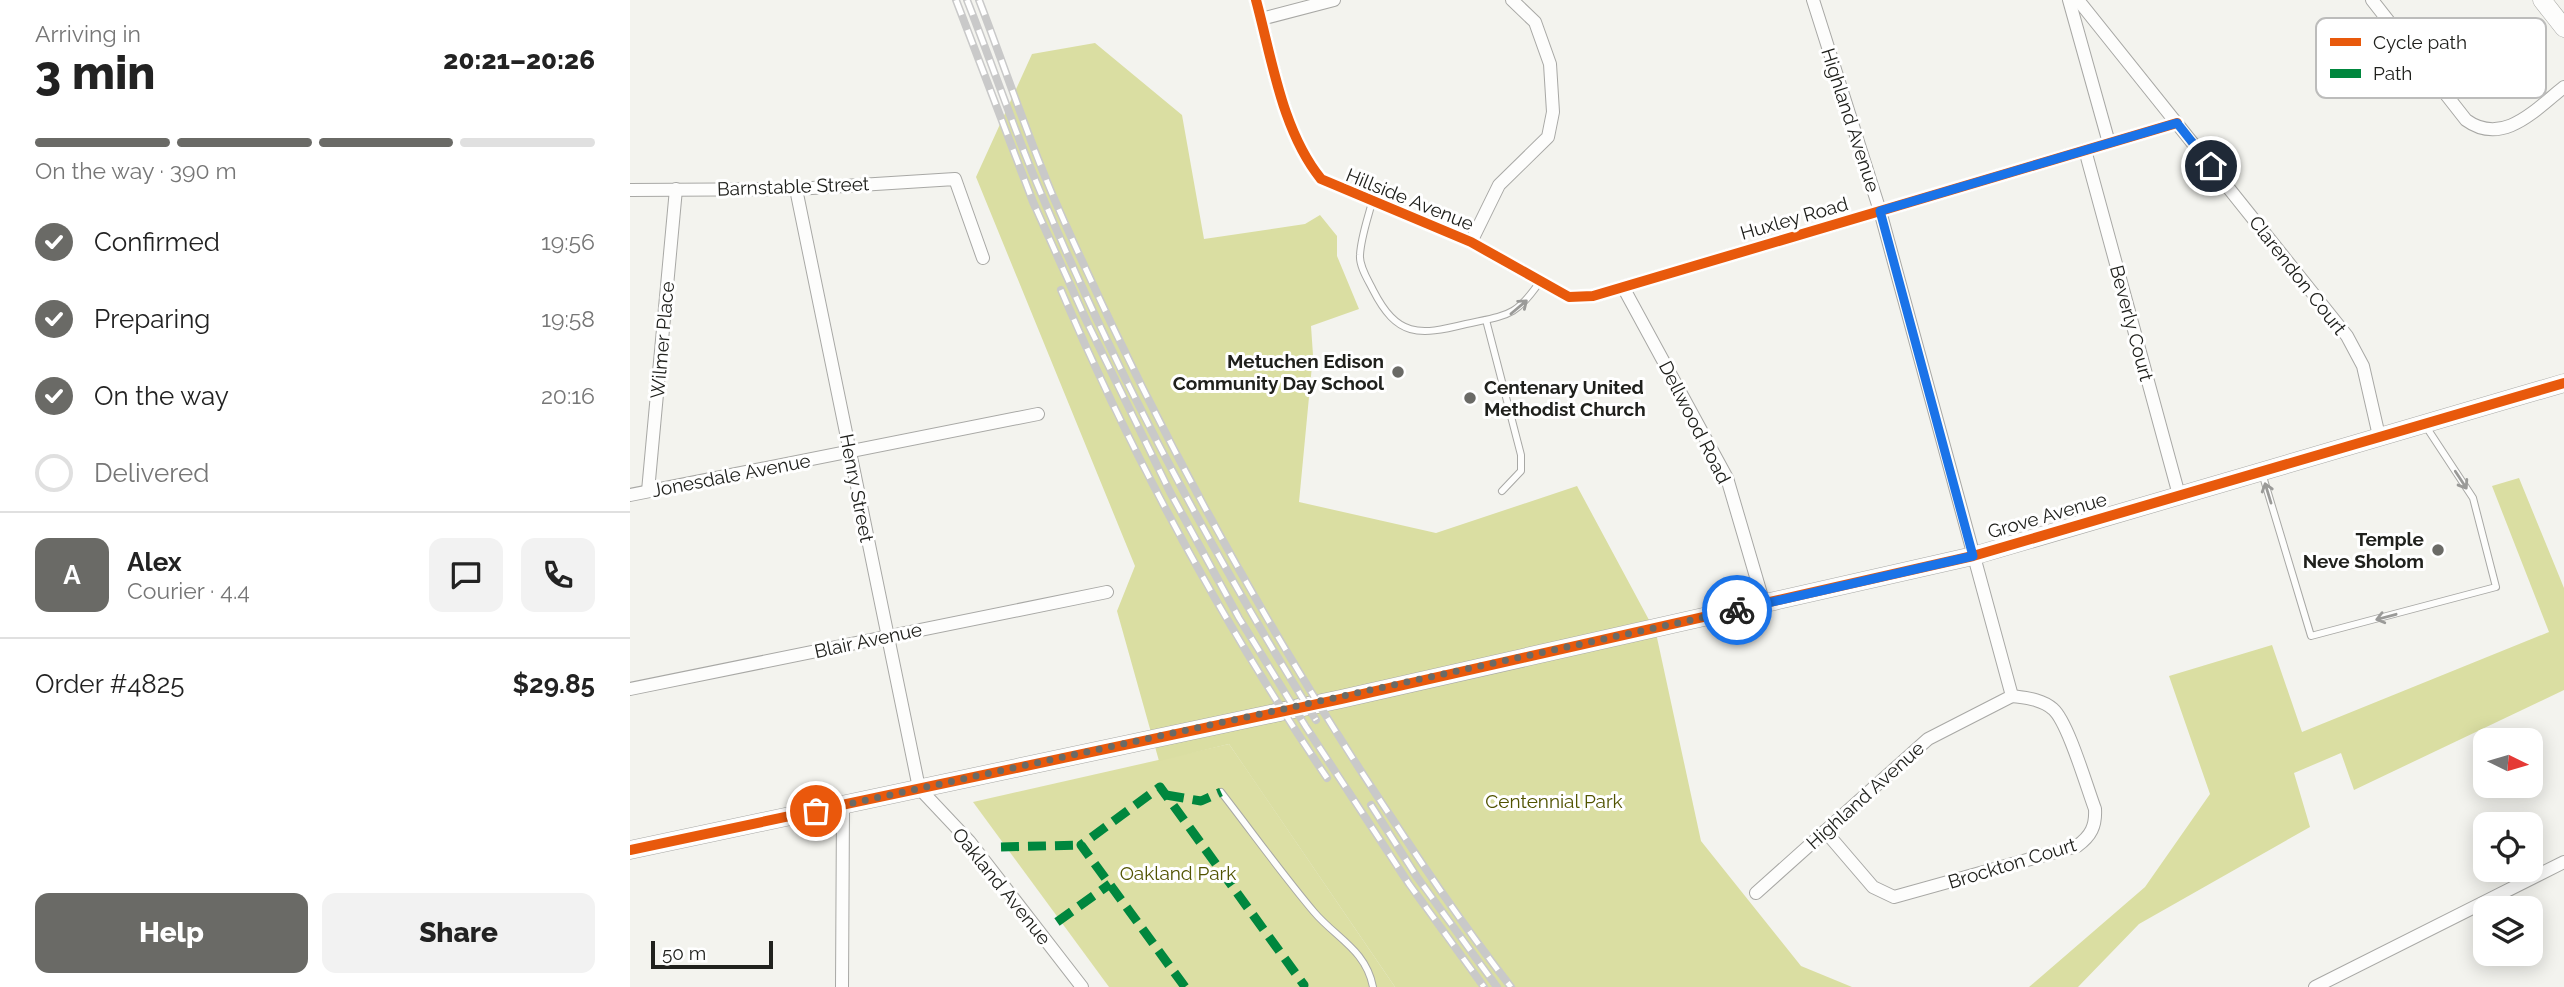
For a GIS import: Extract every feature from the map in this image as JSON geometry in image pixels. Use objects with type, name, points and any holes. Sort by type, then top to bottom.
[{"type":"street","name":"Hillside Avenue","points":[[1256,0],[1292,126],[1305,160],[1321,179],[1471,242],[1569,297],[1593,296],[1623,287]]},
{"type":"street","points":[[1261,19],[1334,0]]},
{"type":"street","points":[[1471,242],[1499,185],[1548,137],[1553,112],[1550,64],[1539,33],[1535,22],[1513,0]]},
{"type":"street","name":"Highland Avenue","points":[[1756,893],[1928,739],[2012,696],[1880,211],[1813,0]]},
{"type":"street","points":[[2069,0],[2109,143]]},
{"type":"street","name":"Clarendon Court","points":[[2078,0],[2347,336],[2363,366],[2379,436]]},
{"type":"street","points":[[2372,0],[2386,18]]},
{"type":"street","points":[[2542,0],[2564,28]]},
{"type":"street","points":[[2449,98],[2466,120],[2476,127],[2494,130],[2513,126],[2564,87]]},
{"type":"street","name":"Huxley Road","points":[[1623,287],[2177,123]]},
{"type":"street","name":"Beverly Court","points":[[2085,150],[2179,495]]},
{"type":"street","name":"Barnstable Street","points":[[630,190],[796,188],[955,179],[984,258]]},
{"type":"street","name":"Henry Street","points":[[796,188],[919,788]]},
{"type":"street","name":"Wilmer Place","points":[[648,491],[676,189]]},
{"type":"street","name":"Dellwood Road","points":[[1623,287],[1727,478],[1764,604]]},
{"type":"street","name":"Grove Avenue","points":[[630,850],[1349,697],[1973,556],[2564,383]]},
{"type":"street","name":"Jonesdale Avenue","points":[[630,495],[1038,414]]},
{"type":"street","name":"Blair Avenue","points":[[630,689],[1107,592]]},
{"type":"street","name":"Brockton Court","points":[[1825,831],[1873,887],[1894,897],[2077,846],[2084,841],[2095,822],[2095,809],[2063,724],[2054,709],[2039,700],[2012,696]]},
{"type":"street","name":"Oakland Avenue","points":[[919,788],[969,841],[1082,987]]},
{"type":"street","points":[[842,987],[843,806]]},
{"type":"street","points":[[2315,987],[2564,862]]},
{"type":"lane","points":[[1372,202],[1360,256],[1370,284],[1387,315],[1413,331],[1450,328],[1511,315],[1526,303],[1541,280]]},
{"type":"lane","points":[[1486,320],[1521,455],[1521,471],[1503,491]]},
{"type":"lane","points":[[2261,471],[2311,636],[2496,587],[2473,498],[2424,423]]},
{"type":"lane","points":[[1221,792],[1316,915],[1355,948],[1370,974],[1373,987]]},
{"type":"green space","name":"Centennial Park","points":[[1095,43],[1182,115],[1204,239],[1305,224],[1320,215],[1337,236],[1337,256],[1359,309],[1311,326],[1313,355],[1299,502],[1436,533],[1577,486],[1656,633],[1701,841],[1801,966],[1852,987],[1395,987],[1229,744],[1159,761],[1117,611],[1135,566],[976,177],[1032,54]]},
{"type":"green space","points":[[2519,478],[2564,588],[2564,690],[2484,728],[2473,728],[2473,733],[2354,790],[2341,753],[2294,773],[2310,827],[2139,924],[2078,987],[2029,987],[2145,887],[2210,794],[2169,676],[2272,645],[2302,732],[2549,632],[2492,486]]},
{"type":"green space","name":"Oakland Park","points":[[1229,744],[1395,987],[1109,987],[973,802]]},
{"type":"railway","points":[[956,0],[1033,202],[1087,322],[1170,492],[1239,618],[1306,727],[1409,884],[1484,987]]},
{"type":"railway","points":[[967,0],[1033,174],[1072,266],[1135,399],[1240,593],[1316,720]]},
{"type":"railway","points":[[979,0],[1053,196],[1124,349],[1200,499],[1283,645],[1372,788],[1439,889],[1511,987]]},
{"type":"railway","points":[[1061,290],[1119,416],[1182,540],[1252,661],[1327,778]]},
{"type":"railway","points":[[1371,805],[1417,877],[1497,987]]},
{"type":"marked path","points":[[1185,987],[1081,845],[1160,787],[1304,985],[1301,987]]},
{"type":"marked path","points":[[1166,795],[1201,801],[1221,792]]},
{"type":"marked path","points":[[1001,847],[1081,845]]},
{"type":"marked path","points":[[1057,922],[1110,884]]},
{"type":"cycle path","points":[[1256,0],[1288,117],[1308,160],[1321,179],[1471,242],[1569,297],[1593,296],[2177,123]]},
{"type":"cycle path","points":[[630,850],[1341,699],[1973,556],[2564,383]]},
{"type":"way so far","points":[[816,811],[1349,697],[1737,610]]},
{"type":"place","name":"Metuchen Edison Community Day School","points":[[1398,372]]},
{"type":"place","name":"Centenary United Methodist Church","points":[[1470,398]]},
{"type":"place","name":"Temple Neve Sholom","points":[[2438,550]]},
{"type":"route","points":[[1737,610],[1973,556],[1880,211],[2177,123],[2211,166]]}]
